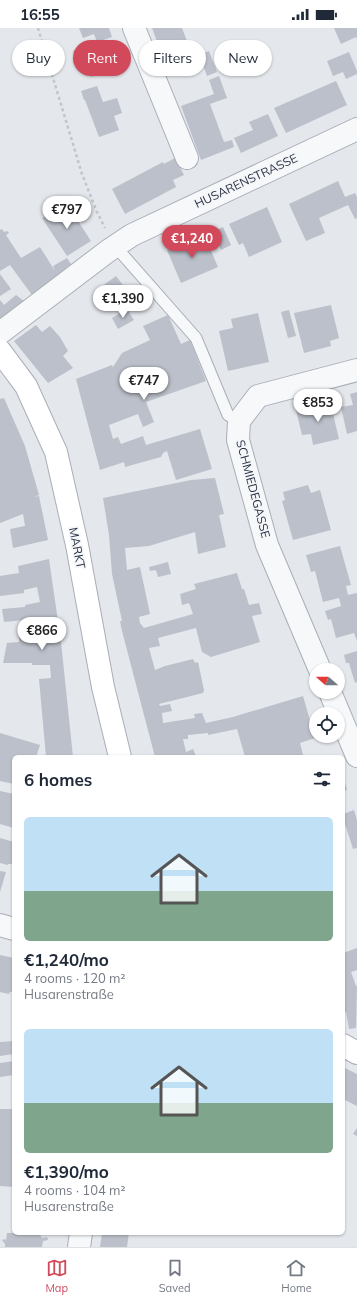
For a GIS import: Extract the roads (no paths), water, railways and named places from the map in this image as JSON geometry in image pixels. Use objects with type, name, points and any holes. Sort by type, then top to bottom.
[{"type":"main road","name":"MARKT","points":[[0,351],[26,386],[56,452],[77,545],[103,687],[120,755]]},
{"type":"main road","points":[[345,1046],[357,1053]]},
{"type":"street","points":[[134,28],[187,158]]},
{"type":"street","name":"HUSARENSTRASSE","points":[[0,333],[115,246],[132,235],[357,129]]},
{"type":"street","points":[[239,421],[258,396],[357,370]]},
{"type":"street","name":"SCHMIEDEGASSE","points":[[239,421],[238,440],[267,545],[317,663]]},
{"type":"street","points":[[333,699],[357,756]]},
{"type":"street","points":[[0,925],[12,928]]},
{"type":"street","points":[[80,1247],[81,1235]]},
{"type":"lane","points":[[115,246],[196,338],[228,415],[239,421]]}]
